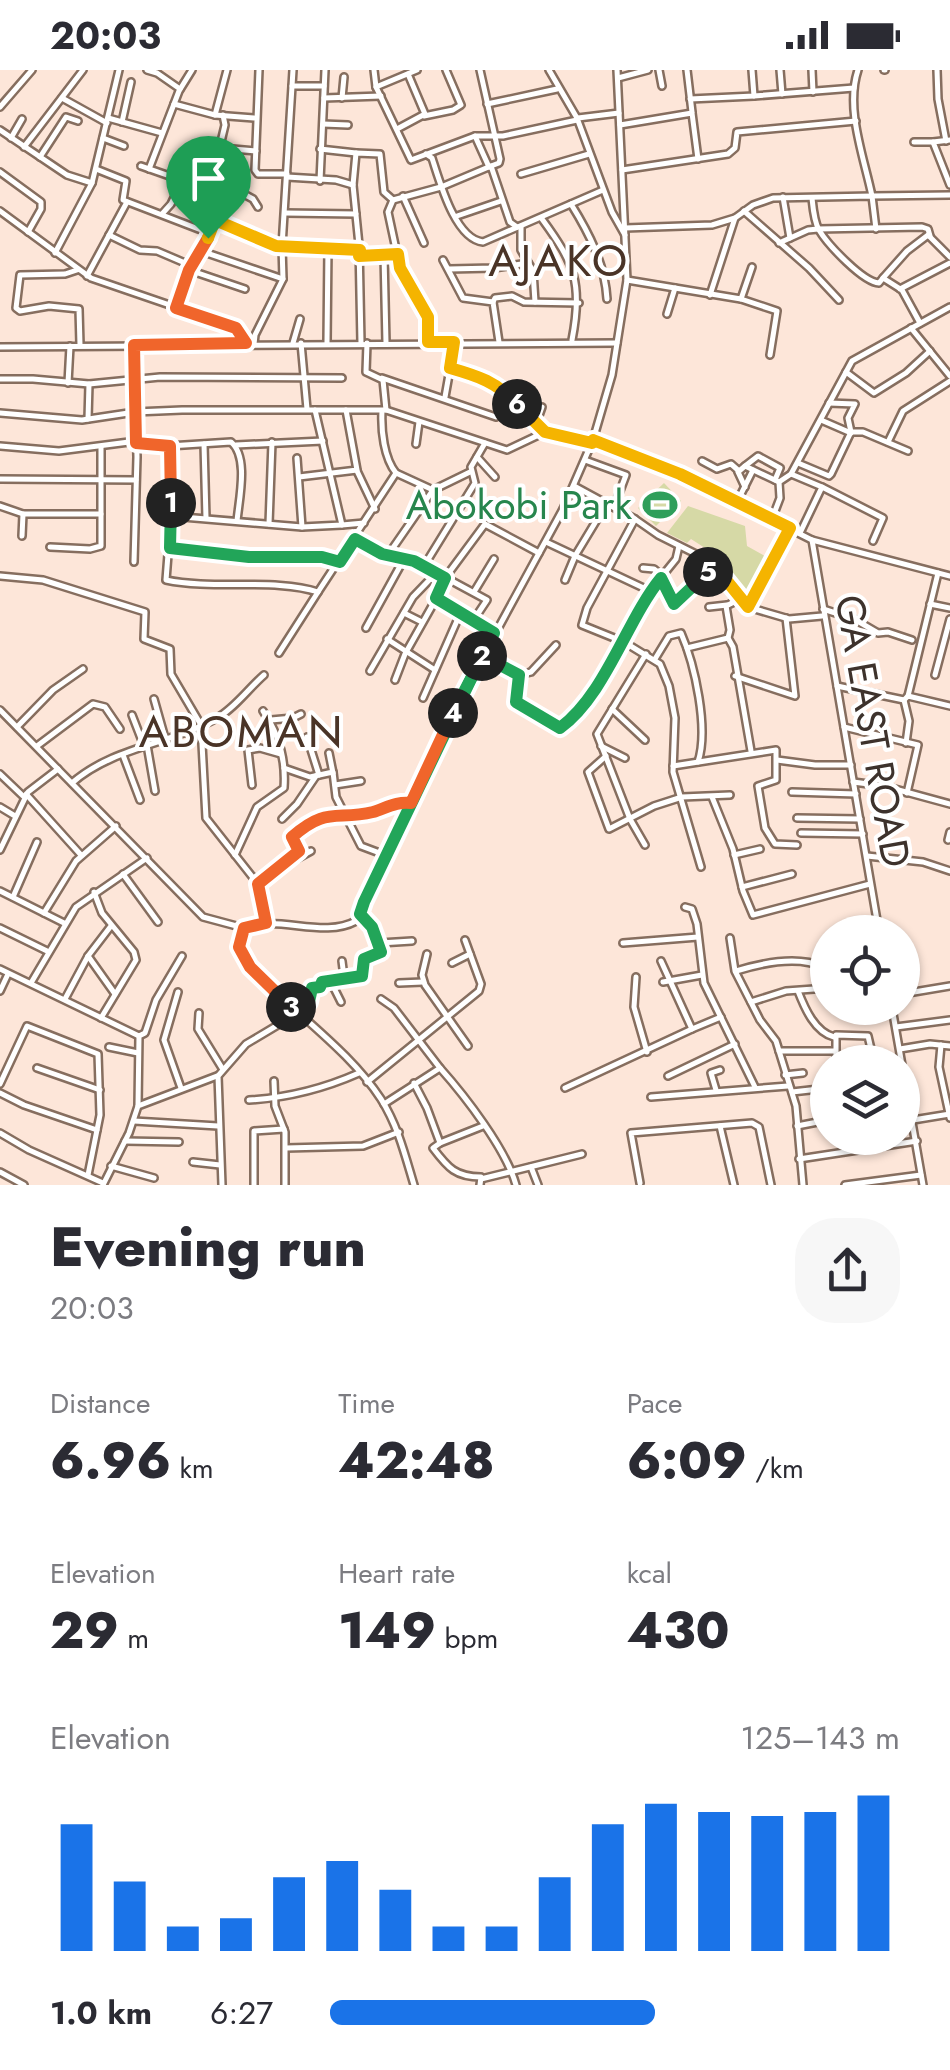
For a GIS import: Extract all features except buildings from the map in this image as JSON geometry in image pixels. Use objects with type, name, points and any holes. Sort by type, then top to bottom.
[{"type":"street","points":[[0,107],[32,70]]},
{"type":"street","points":[[24,146],[83,70]]},
{"type":"street","points":[[55,253],[92,183],[119,70]]},
{"type":"street","points":[[147,70],[158,71],[180,89]]},
{"type":"street","points":[[149,168],[180,89],[192,70]]},
{"type":"street","points":[[220,148],[225,124],[219,115],[227,70]]},
{"type":"street","points":[[259,70],[256,172],[353,185]]},
{"type":"street","points":[[254,344],[254,335],[283,279],[293,70]]},
{"type":"street","points":[[320,180],[325,70]]},
{"type":"street","points":[[374,70],[376,88],[411,160],[476,136],[495,136],[619,112]]},
{"type":"street","points":[[376,88],[417,70]]},
{"type":"street","points":[[398,130],[424,116],[453,110],[462,104],[446,70]]},
{"type":"street","points":[[393,200],[442,187],[499,163],[480,70]]},
{"type":"street","points":[[549,70],[577,119],[620,231],[712,225],[736,218],[760,202],[783,197],[950,196]]},
{"type":"street","points":[[1,713],[203,917],[244,928],[266,923],[288,927],[346,926],[356,920],[458,702],[546,542],[592,442],[618,343],[627,280],[617,74],[648,70]]},
{"type":"street","points":[[659,70],[662,86]]},
{"type":"street","points":[[687,70],[698,159]]},
{"type":"street","points":[[752,70],[754,96]]},
{"type":"street","points":[[780,70],[782,94]]},
{"type":"street","points":[[812,70],[813,92]]},
{"type":"street","points":[[858,70],[854,88],[856,120],[876,229]]},
{"type":"street","points":[[914,142],[948,140],[936,70]]},
{"type":"street","points":[[408,74],[425,110],[424,116]]},
{"type":"street","points":[[342,98],[344,78]]},
{"type":"street","points":[[122,122],[132,82]]},
{"type":"street","points":[[292,86],[324,86]]},
{"type":"street","points":[[487,104],[558,88]]},
{"type":"street","points":[[690,99],[854,88]]},
{"type":"street","points":[[324,98],[380,96]]},
{"type":"street","points":[[62,98],[107,121],[162,133]]},
{"type":"street","points":[[174,104],[219,115],[255,118]]},
{"type":"street","points":[[620,125],[692,113]]},
{"type":"street","points":[[40,157],[66,117],[78,121]]},
{"type":"street","points":[[11,138],[22,119]]},
{"type":"street","points":[[622,170],[732,152],[737,132],[856,120]]},
{"type":"street","points":[[323,124],[348,125]]},
{"type":"street","points":[[0,130],[66,175],[92,183]]},
{"type":"street","points":[[476,136],[510,222],[519,226]]},
{"type":"street","points":[[103,138],[124,146]]},
{"type":"street","points":[[933,142],[950,185]]},
{"type":"street","points":[[162,214],[171,204],[199,146],[256,152]]},
{"type":"street","points":[[230,148],[204,208],[215,220],[260,241],[282,246],[398,254]]},
{"type":"street","points":[[320,149],[380,154],[384,192],[393,200]]},
{"type":"street","points":[[356,153],[353,185],[366,372],[496,417]]},
{"type":"street","points":[[426,154],[432,158],[464,234],[476,242],[603,190]]},
{"type":"street","points":[[521,174],[590,154]]},
{"type":"street","points":[[141,166],[181,180]]},
{"type":"street","points":[[96,170],[126,181],[122,199],[127,202],[210,233]]},
{"type":"street","points":[[0,172],[41,202],[42,209],[28,232]]},
{"type":"street","points":[[218,180],[253,199],[258,207]]},
{"type":"street","points":[[404,196],[424,243]]},
{"type":"street","points":[[783,197],[790,238]]},
{"type":"street","points":[[812,198],[818,229],[871,282],[879,283],[906,251],[930,236]]},
{"type":"street","points":[[393,200],[389,216],[400,268],[428,317],[428,342]]},
{"type":"street","points":[[457,216],[501,201]]},
{"type":"street","points":[[87,276],[127,202]]},
{"type":"street","points":[[571,204],[596,252],[608,299]]},
{"type":"street","points":[[0,211],[87,276],[236,328],[246,343]]},
{"type":"street","points":[[744,211],[839,300]]},
{"type":"street","points":[[286,213],[356,214]]},
{"type":"street","points":[[542,218],[570,259],[579,303],[572,341]]},
{"type":"street","points":[[710,295],[736,218]]},
{"type":"street","points":[[176,308],[190,268],[215,220]]},
{"type":"street","points":[[519,226],[521,250],[532,271],[535,302]]},
{"type":"street","points":[[779,243],[818,229],[922,227],[950,260],[900,289]]},
{"type":"street","points":[[109,235],[244,289]]},
{"type":"street","points":[[327,342],[328,247]]},
{"type":"street","points":[[201,251],[283,279]]},
{"type":"street","points":[[384,254],[386,342]]},
{"type":"street","points":[[443,260],[463,298],[494,302]]},
{"type":"street","points":[[449,269],[528,263]]},
{"type":"street","points":[[741,299],[752,266]]},
{"type":"street","points":[[77,270],[20,276],[16,308],[79,309],[80,345]]},
{"type":"street","points":[[883,278],[900,289],[920,323]]},
{"type":"street","points":[[627,280],[741,299],[777,311],[770,355]]},
{"type":"street","points":[[667,314],[675,288]]},
{"type":"street","points":[[499,342],[495,298],[512,296],[518,301],[579,303]]},
{"type":"street","points":[[777,481],[791,474],[852,361],[950,306]]},
{"type":"street","points":[[300,319],[297,343],[342,525]]},
{"type":"street","points":[[888,442],[904,412],[950,378],[911,328]]},
{"type":"street","points":[[445,397],[454,342]]},
{"type":"street","points":[[0,346],[618,343]]},
{"type":"street","points":[[134,345],[134,562]]},
{"type":"street","points":[[68,383],[70,346]]},
{"type":"street","points":[[846,372],[874,393],[906,373],[930,351]]},
{"type":"street","points":[[450,368],[480,376],[503,389],[545,432],[592,442],[680,474],[825,545],[950,576]]},
{"type":"street","points":[[0,379],[89,384],[136,378],[342,378]]},
{"type":"street","points":[[382,378],[386,452],[391,470],[433,490]]},
{"type":"street","points":[[88,419],[89,384]]},
{"type":"street","points":[[797,462],[830,476],[851,432],[848,418],[854,403],[829,403]]},
{"type":"street","points":[[536,424],[542,407]]},
{"type":"street","points":[[346,410],[357,470],[375,509]]},
{"type":"street","points":[[0,412],[88,419],[134,412],[384,410],[509,450],[545,432]]},
{"type":"street","points":[[820,419],[908,451]]},
{"type":"street","points":[[416,444],[419,422]]},
{"type":"street","points":[[0,446],[48,451],[136,443],[170,446],[323,441]]},
{"type":"street","points":[[269,524],[272,442]]},
{"type":"street","points":[[204,444],[206,518]]},
{"type":"street","points":[[388,555],[433,490],[470,472],[485,444]]},
{"type":"street","points":[[236,445],[240,478],[237,521]]},
{"type":"street","points":[[170,446],[170,548],[165,578],[168,581],[301,587],[318,592]]},
{"type":"street","points":[[50,547],[97,548],[102,542],[100,447]]},
{"type":"street","points":[[742,468],[758,456],[780,468],[780,498],[772,519]]},
{"type":"street","points":[[477,457],[495,477]]},
{"type":"street","points":[[298,458],[302,527]]},
{"type":"street","points":[[565,580],[575,556],[626,475],[584,460]]},
{"type":"street","points":[[702,461],[717,469],[731,464],[777,481]]},
{"type":"street","points":[[803,480],[808,467]]},
{"type":"street","points":[[742,468],[745,486]]},
{"type":"street","points":[[299,477],[357,470]]},
{"type":"street","points":[[738,502],[753,470]]},
{"type":"street","points":[[424,566],[475,483],[470,472]]},
{"type":"street","points":[[279,653],[396,474]]},
{"type":"street","points":[[791,474],[883,518],[873,540]]},
{"type":"street","points":[[0,479],[136,480]]},
{"type":"street","points":[[574,486],[714,565],[748,607],[786,618],[823,612],[846,616],[878,634],[888,632],[912,640]]},
{"type":"street","points":[[800,533],[822,487]]},
{"type":"street","points":[[0,506],[23,514],[102,514]]},
{"type":"street","points":[[22,536],[23,514]]},
{"type":"street","points":[[171,516],[302,527],[365,523]]},
{"type":"street","points":[[635,519],[587,608],[582,625],[655,659],[669,686],[675,718],[673,766],[701,866]]},
{"type":"street","points":[[396,680],[445,578],[484,524],[540,552]]},
{"type":"street","points":[[748,607],[790,528]]},
{"type":"street","points":[[355,539],[373,551],[424,566],[488,601],[473,622]]},
{"type":"street","name":"GA EAST ROAD","points":[[812,540],[877,915]]},
{"type":"street","points":[[546,542],[650,591]]},
{"type":"street","points":[[815,558],[825,545]]},
{"type":"street","points":[[519,675],[516,702],[560,728],[572,719],[624,642],[650,591],[676,559],[678,546]]},
{"type":"street","points":[[170,548],[249,557],[322,557],[340,562]]},
{"type":"street","points":[[366,628],[404,558]]},
{"type":"street","points":[[474,592],[494,558]]},
{"type":"street","points":[[644,568],[654,569],[662,577],[674,604],[714,565]]},
{"type":"street","points":[[370,671],[419,590],[436,573]]},
{"type":"street","points":[[906,742],[910,721],[906,698],[938,573]]},
{"type":"street","points":[[0,576],[43,580],[145,612],[144,639],[170,649],[170,674],[200,725],[206,818],[258,884],[266,923]]},
{"type":"street","points":[[436,598],[494,633]]},
{"type":"street","points":[[709,607],[740,599]]},
{"type":"street","points":[[930,604],[950,608]]},
{"type":"street","points":[[727,605],[728,638],[733,647],[751,752]]},
{"type":"street","points":[[404,613],[422,622]]},
{"type":"street","points":[[423,698],[460,614]]},
{"type":"street","points":[[735,676],[795,696],[786,618]]},
{"type":"street","points":[[935,676],[950,618]]},
{"type":"street","points":[[912,640],[923,632]]},
{"type":"street","points":[[655,659],[672,634],[681,634],[699,706],[698,762]]},
{"type":"street","points":[[687,648],[728,638]]},
{"type":"street","points":[[387,639],[435,670]]},
{"type":"street","points":[[912,640],[917,658]]},
{"type":"street","points":[[489,644],[500,665],[519,675],[531,672],[556,645]]},
{"type":"street","points":[[645,845],[630,819],[598,731],[646,654]]},
{"type":"street","points":[[942,654],[950,656]]},
{"type":"street","points":[[17,727],[53,690],[83,669]]},
{"type":"street","points":[[72,783],[97,766],[224,714],[264,675]]},
{"type":"street","points":[[836,686],[950,706]]},
{"type":"street","points":[[154,699],[165,738]]},
{"type":"street","points":[[37,746],[93,704],[105,708],[120,729]]},
{"type":"street","points":[[612,709],[645,740]]},
{"type":"street","points":[[234,855],[257,808],[284,788],[282,754],[264,711]]},
{"type":"street","points":[[270,720],[301,714]]},
{"type":"street","points":[[132,716],[145,745],[155,791]]},
{"type":"street","points":[[844,728],[919,747],[907,793]]},
{"type":"street","points":[[308,737],[318,776]]},
{"type":"street","points":[[601,746],[625,758]]},
{"type":"street","points":[[252,785],[248,750],[282,754]]},
{"type":"street","points":[[673,766],[776,750],[776,782],[758,786],[765,828],[774,844],[797,845]]},
{"type":"street","points":[[330,754],[336,797],[361,846],[386,856]]},
{"type":"street","points":[[122,755],[140,800]]},
{"type":"street","points":[[606,756],[588,772],[606,828],[682,797],[730,794]]},
{"type":"street","points":[[777,760],[850,765]]},
{"type":"street","points":[[284,768],[318,776],[334,773]]},
{"type":"street","points":[[0,848],[25,795],[59,769]]},
{"type":"street","points":[[0,774],[82,855]]},
{"type":"street","points":[[282,819],[318,776]]},
{"type":"street","points":[[335,785],[361,780]]},
{"type":"street","points":[[853,782],[950,804]]},
{"type":"street","points":[[792,792],[856,794]]},
{"type":"street","points":[[712,797],[751,912],[756,915],[871,884]]},
{"type":"street","points":[[258,884],[300,850],[292,836],[320,818],[411,803]]},
{"type":"street","points":[[0,807],[15,816]]},
{"type":"street","points":[[797,818],[860,819]]},
{"type":"street","points":[[44,913],[82,855],[116,826]]},
{"type":"street","points":[[801,833],[863,834]]},
{"type":"street","points":[[14,897],[38,842]]},
{"type":"street","points":[[734,855],[760,848]]},
{"type":"street","points":[[294,856],[298,858],[311,851]]},
{"type":"street","points":[[866,856],[950,871]]},
{"type":"street","points":[[31,982],[76,906],[147,858]]},
{"type":"street","points":[[123,874],[158,922]]},
{"type":"street","points":[[742,887],[792,874]]},
{"type":"street","points":[[0,890],[65,924]]},
{"type":"street","points":[[94,892],[98,906],[136,960],[100,1018]]},
{"type":"street","points":[[685,906],[692,909],[702,974],[755,1087]]},
{"type":"street","points":[[138,1106],[218,1076],[246,1044],[298,1013],[309,1002],[312,988],[330,980],[362,976],[364,959],[380,953],[367,920],[360,914]]},
{"type":"street","points":[[64,999],[88,956],[111,926]]},
{"type":"street","points":[[0,928],[48,951]]},
{"type":"street","points":[[244,928],[238,942],[241,955],[384,1104],[399,1132],[414,1184],[404,1185]]},
{"type":"street","points":[[623,943],[698,937]]},
{"type":"street","points":[[730,938],[735,971],[779,1051],[797,1126],[803,1185]]},
{"type":"street","points":[[379,944],[412,940]]},
{"type":"street","points":[[367,1082],[481,988],[465,940]]},
{"type":"street","points":[[427,954],[424,982],[468,1046]]},
{"type":"street","points":[[452,963],[470,954]]},
{"type":"street","points":[[88,956],[115,996]]},
{"type":"street","points":[[0,970],[138,1036],[145,1034],[156,1000],[182,956]]},
{"type":"street","points":[[735,971],[775,960],[810,963]]},
{"type":"street","points":[[661,961],[666,982],[692,1029]]},
{"type":"street","points":[[342,962],[344,977]]},
{"type":"street","points":[[0,991],[8,974]]},
{"type":"street","points":[[666,982],[702,974]]},
{"type":"street","points":[[636,977],[634,1007],[647,1052]]},
{"type":"street","points":[[330,980],[341,1002]]},
{"type":"street","points":[[399,982],[424,982]]},
{"type":"street","points":[[920,991],[950,986]]},
{"type":"street","points":[[798,989],[804,1008],[821,1032],[834,1037],[868,1036],[870,1045]]},
{"type":"street","points":[[751,1002],[810,989]]},
{"type":"street","points":[[178,992],[164,1040],[181,1089]]},
{"type":"street","points":[[382,1000],[394,1008],[483,1126],[516,1185]]},
{"type":"street","points":[[199,1013],[198,1028],[223,1069]]},
{"type":"street","points":[[566,1088],[721,1017]]},
{"type":"street","points":[[899,1045],[896,1027],[950,1020]]},
{"type":"street","points":[[0,1084],[27,1026],[98,1054],[97,1130],[88,1175]]},
{"type":"street","points":[[0,1134],[103,1184],[138,1106],[138,1036]]},
{"type":"street","points":[[834,1037],[834,1045]]},
{"type":"street","points":[[668,1076],[736,1044]]},
{"type":"street","points":[[920,1119],[950,1115],[939,1067],[941,1045]]},
{"type":"street","points":[[920,1047],[950,1046]]},
{"type":"street","points":[[109,1047],[138,1053]]},
{"type":"street","points":[[779,1051],[810,1051]]},
{"type":"street","points":[[38,1068],[100,1090]]},
{"type":"street","points":[[384,1104],[440,1068]]},
{"type":"street","points":[[716,1090],[711,1073],[720,1070]]},
{"type":"street","points":[[785,1075],[803,1072]]},
{"type":"street","points":[[249,1100],[276,1098],[339,1082],[358,1073]]},
{"type":"street","points":[[218,1076],[222,1185]]},
{"type":"street","points":[[274,1082],[275,1106],[284,1129],[285,1185]]},
{"type":"street","points":[[414,1083],[440,1143]]},
{"type":"street","points":[[651,1097],[755,1087],[810,1088]]},
{"type":"street","points":[[0,1093],[97,1130]]},
{"type":"street","points":[[134,1121],[218,1126]]},
{"type":"street","points":[[797,1126],[810,1123]]},
{"type":"street","points":[[640,1183],[631,1133],[689,1126],[757,1125],[771,1185]]},
{"type":"street","points":[[483,1126],[433,1148],[457,1173],[481,1182],[582,1154]]},
{"type":"street","points":[[720,1126],[734,1185]]},
{"type":"street","points":[[254,1185],[254,1131],[284,1129]]},
{"type":"street","points":[[286,1148],[363,1146],[399,1132]]},
{"type":"street","points":[[125,1140],[179,1142]]},
{"type":"street","points":[[799,1159],[825,1155]]},
{"type":"street","points":[[919,1155],[923,1185]]},
{"type":"street","points":[[193,1162],[220,1165]]},
{"type":"street","points":[[111,1166],[154,1178]]},
{"type":"street","points":[[531,1167],[538,1185]]},
{"type":"street","points":[[0,1172],[24,1185]]},
{"type":"street","points":[[845,1185],[921,1174]]},
{"type":"green space","name":"Abokobi Park","points":[[664,483],[681,501],[656,526],[638,508]]},
{"type":"green space","points":[[688,506],[745,526],[747,546],[770,559],[747,597],[726,572],[730,564],[691,539],[687,543],[667,533]]},
{"type":"place","name":"Abokobi Park","points":[[660,505]]},
{"type":"district","name":"AJAKO","points":[[559,260]]},
{"type":"district","name":"ABOMAN","points":[[242,731]]},
{"type":"route","points":[[208,238],[189,270],[176,308],[236,328],[246,343],[134,345],[136,443],[170,446],[170,548],[249,557],[322,557],[340,562],[355,539],[373,551],[414,561],[445,578],[436,598],[494,633],[458,702],[392,844],[370,887],[364,902],[360,914],[372,927],[381,952],[364,959],[362,976],[330,980],[312,988],[309,1002],[298,1013],[250,967],[238,942],[244,928],[266,923],[258,884],[299,851],[292,836],[326,816],[411,803],[458,702],[489,644],[500,665],[519,675],[516,702],[560,728],[572,719],[617,653],[661,578],[674,604],[714,565],[748,607],[790,528],[688,478],[593,440],[592,443],[545,432],[503,389],[480,376],[450,368],[454,342],[428,342],[428,317],[400,268],[398,254],[359,256],[360,250],[276,246],[215,220],[208,238]]}]
